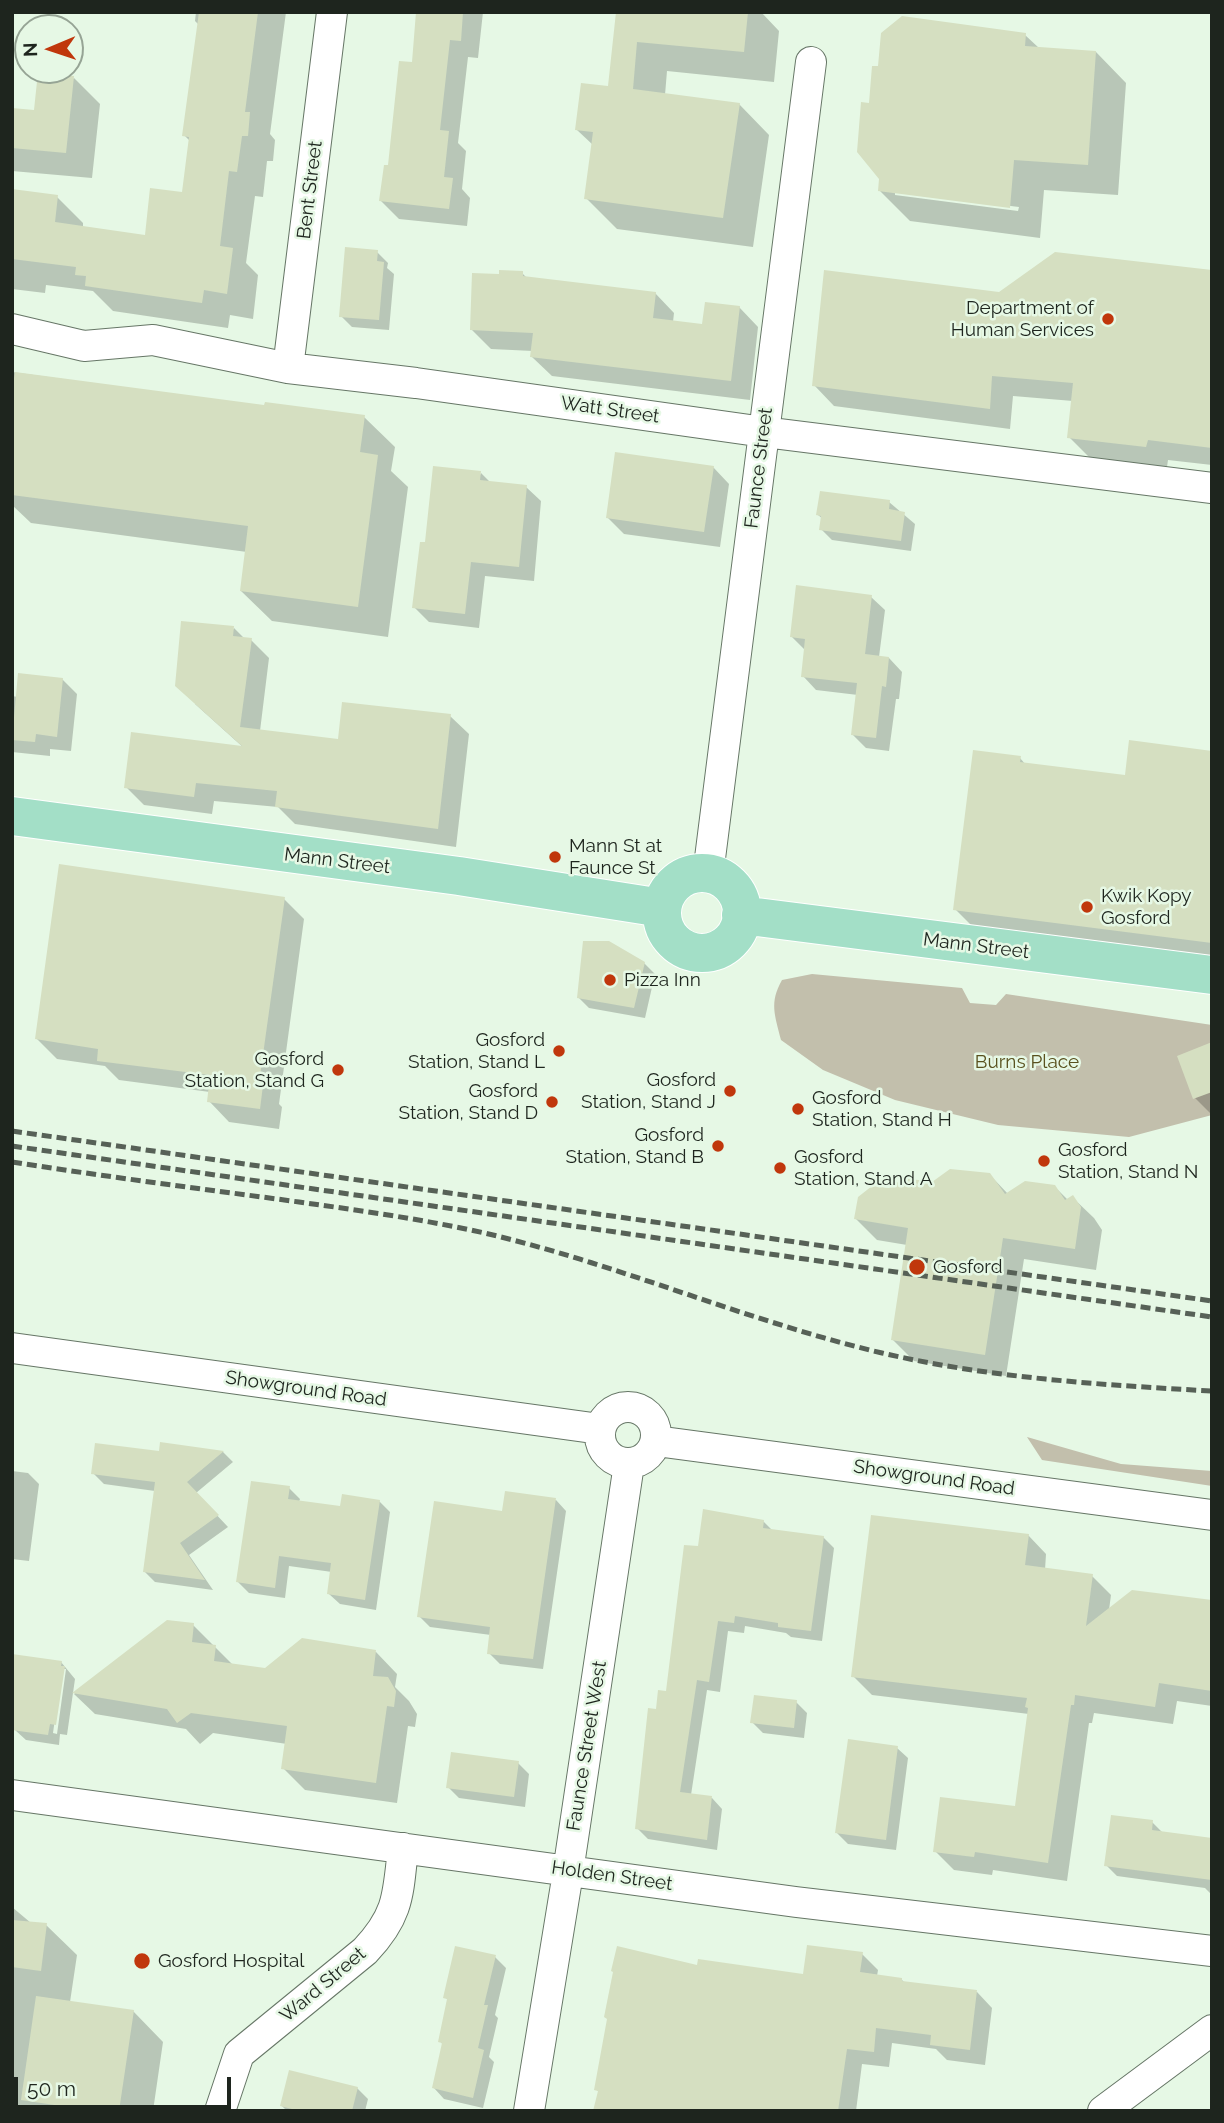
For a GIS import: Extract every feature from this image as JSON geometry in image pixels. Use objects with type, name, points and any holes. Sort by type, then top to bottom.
[{"type":"main road","name":"Mann Street","points":[[12,816],[484,880],[662,908]]},
{"type":"main road","points":[[708,874],[729,884],[741,905],[741,915],[732,939],[722,948],[710,953],[698,953],[685,950],[674,942],[667,933],[662,908],[673,885],[683,878],[708,874]]},
{"type":"main road","name":"Mann Street","points":[[741,915],[1212,975]]},
{"type":"street","name":"Bent Street","points":[[288,368],[332,12]]},
{"type":"street","name":"Faunce Street","points":[[708,874],[811,62]]},
{"type":"street","name":"Watt Street","points":[[12,329],[84,346],[153,340],[288,368],[416,383],[764,432],[1212,488]]},
{"type":"street","name":"Showground Road","points":[[12,1348],[600,1429]]},
{"type":"street","points":[[628,1406],[646,1413],[656,1431],[656,1441],[653,1450],[646,1457],[629,1464],[612,1459],[606,1453],[599,1437],[600,1429],[610,1412],[628,1406]]},
{"type":"street","name":"Showground Road","points":[[656,1441],[1212,1515]]},
{"type":"street","name":"Faunce Street West","points":[[529,2111],[629,1464]]},
{"type":"street","name":"Holden Street","points":[[12,1795],[796,1902],[1212,1951]]},
{"type":"street","name":"Ward Street","points":[[220,2111],[239,2054],[365,1951],[383,1931],[398,1901],[403,1848]]},
{"type":"street","points":[[1103,2111],[1212,2030]]},
{"type":"green space","name":"Burns Place","points":[[812,974],[962,988],[970,1003],[996,1005],[1006,994],[1212,1025],[1212,1115],[1129,1137],[998,1125],[895,1100],[823,1070],[781,1040],[774,1009],[778,988],[782,980]]},
{"type":"green space","points":[[1027,1437],[1121,1464],[1212,1471],[1212,1486],[1042,1460]]},
{"type":"building","points":[[199,12],[258,12],[245,112],[250,112],[248,136],[242,136],[237,172],[229,171],[220,246],[233,248],[227,294],[204,290],[202,303],[85,286],[86,276],[75,275],[76,267],[12,259],[12,189],[58,195],[55,222],[145,235],[150,188],[182,192],[189,137],[182,136]]},
{"type":"building","points":[[416,12],[463,12],[461,41],[450,40],[440,130],[449,131],[444,177],[453,178],[449,209],[379,201],[384,165],[388,165],[399,61],[412,62]]},
{"type":"building","points":[[616,12],[748,12],[744,52],[637,42],[633,89],[740,103],[723,218],[584,199],[593,132],[575,130],[581,83],[608,86]]},
{"type":"building","points":[[902,16],[1026,33],[1025,46],[1096,51],[1088,165],[1014,160],[1010,208],[878,191],[879,179],[857,152],[861,102],[869,103],[872,66],[878,66],[881,33]]},
{"type":"building","points":[[37,84],[73,84],[66,153],[12,148],[12,108],[34,110]]},
{"type":"building","points":[[345,247],[378,250],[377,261],[384,262],[379,320],[339,317]]},
{"type":"building","name":"Department of Human Services","points":[[1055,252],[1212,270],[1212,448],[1148,440],[1146,447],[1067,438],[1073,383],[992,376],[990,409],[812,386],[824,270],[999,292]]},
{"type":"building","points":[[499,270],[523,271],[523,276],[656,292],[653,318],[702,324],[705,302],[740,306],[731,381],[530,357],[533,333],[470,330],[472,273],[499,274]]},
{"type":"building","points":[[15,372],[264,405],[265,402],[365,415],[360,452],[378,455],[358,607],[240,591],[248,526],[12,495],[12,391]]},
{"type":"building","points":[[615,452],[714,466],[704,532],[606,518]]},
{"type":"building","points":[[433,466],[481,471],[480,480],[527,485],[519,567],[471,562],[465,614],[412,608],[420,542],[425,542]]},
{"type":"building","points":[[820,491],[890,500],[889,509],[905,512],[901,541],[819,530],[821,516],[816,515]]},
{"type":"building","points":[[796,585],[872,595],[865,654],[889,657],[886,687],[882,686],[876,738],[851,735],[857,683],[801,677],[805,639],[790,637]]},
{"type":"building","points":[[181,621],[234,626],[233,636],[252,638],[240,727],[338,739],[342,702],[451,714],[438,829],[275,807],[277,791],[196,783],[194,797],[124,788],[131,732],[242,746],[175,686]]},
{"type":"building","points":[[18,673],[63,678],[57,737],[36,734],[35,742],[12,740]]},
{"type":"building","points":[[1129,740],[1212,751],[1212,943],[953,910],[973,750],[1021,756],[1020,762],[1125,775]]},
{"type":"building","points":[[59,864],[285,897],[259,1083],[263,1085],[260,1109],[207,1102],[210,1075],[97,1061],[98,1049],[35,1039]]},
{"type":"building","name":"Pizza Inn","points":[[583,941],[609,941],[645,962],[634,1008],[577,998]]},
{"type":"building","points":[[1212,1042],[1212,1092],[1193,1099],[1177,1056]]},
{"type":"building","points":[[950,1169],[990,1173],[1005,1194],[1025,1181],[1055,1185],[1065,1200],[1073,1195],[1081,1207],[1075,1249],[1003,1238],[985,1355],[891,1340],[908,1228],[854,1219],[858,1197],[872,1186],[889,1188],[904,1178],[932,1182]]},
{"type":"building","points":[[160,1442],[224,1451],[187,1482],[219,1515],[180,1543],[205,1580],[143,1572],[155,1482],[91,1474],[95,1443],[159,1451]]},
{"type":"building","points":[[251,1481],[290,1486],[288,1499],[340,1506],[342,1494],[380,1500],[365,1600],[327,1594],[331,1563],[279,1556],[275,1588],[236,1582]]},
{"type":"building","points":[[505,1491],[556,1498],[533,1659],[487,1654],[490,1627],[417,1617],[434,1501],[502,1511]]},
{"type":"building","points":[[703,1509],[764,1520],[763,1528],[824,1536],[811,1631],[778,1627],[778,1623],[735,1616],[734,1623],[718,1621],[709,1682],[697,1680],[680,1792],[712,1796],[707,1840],[635,1829],[648,1708],[656,1709],[658,1690],[666,1691],[684,1545],[698,1546]]},
{"type":"building","points":[[871,1515],[1029,1534],[1025,1565],[1093,1574],[1086,1626],[1132,1590],[1212,1600],[1212,1691],[1159,1683],[1155,1707],[1075,1695],[1074,1705],[1071,1705],[1048,1863],[975,1852],[974,1857],[933,1852],[940,1797],[1015,1806],[1027,1698],[851,1677]]},
{"type":"building","points":[[167,1620],[194,1623],[192,1642],[216,1645],[214,1661],[265,1668],[302,1638],[376,1650],[373,1676],[388,1677],[396,1691],[394,1707],[387,1706],[376,1783],[281,1769],[287,1726],[191,1713],[177,1723],[167,1709],[72,1693]]},
{"type":"building","points":[[12,1654],[62,1661],[61,1666],[65,1666],[56,1725],[50,1724],[48,1735],[12,1730]]},
{"type":"building","points":[[754,1695],[797,1700],[794,1728],[750,1723]]},
{"type":"building","points":[[848,1739],[898,1746],[886,1840],[835,1833]]},
{"type":"building","points":[[451,1752],[519,1761],[514,1797],[446,1788]]},
{"type":"building","points":[[1111,1815],[1153,1820],[1152,1830],[1212,1838],[1212,1880],[1104,1866]]},
{"type":"building","points":[[12,1920],[47,1923],[41,1971],[12,1967]]},
{"type":"building","points":[[807,1945],[863,1952],[860,1972],[902,1978],[902,1981],[977,1990],[970,2050],[930,2045],[931,2035],[876,2028],[874,2052],[847,2049],[838,2111],[593,2111],[598,2091],[594,2090],[607,2019],[604,2017],[617,1946],[697,1965],[698,1959],[803,1974]]},
{"type":"building","points":[[455,1946],[496,1955],[484,2005],[488,2005],[478,2048],[484,2050],[473,2098],[432,2088],[442,2043],[438,2042],[447,1999],[443,1998]]},
{"type":"building","points":[[36,1996],[134,2010],[119,2111],[95,2111],[21,2100]]},
{"type":"building","points":[[289,2070],[358,2087],[352,2111],[300,2111],[280,2106]]},
{"type":"railway","points":[[12,1131],[1212,1301]]},
{"type":"railway","points":[[12,1146],[1212,1317]]},
{"type":"railway","points":[[12,1162],[372,1212],[493,1235],[591,1263],[784,1326],[923,1362],[1046,1379],[1212,1391]]},
{"type":"place","name":"Department of Human Services","points":[[1108,319]]},
{"type":"place","name":"Mann St at Faunce St","points":[[555,857]]},
{"type":"place","name":"Kwik Kopy Gosford","points":[[1087,907]]},
{"type":"place","name":"Pizza Inn","points":[[610,980]]},
{"type":"place","name":"Gosford Station, Stand L","points":[[559,1051]]},
{"type":"place","name":"Gosford Station, Stand G","points":[[338,1070]]},
{"type":"place","name":"Gosford Station, Stand J","points":[[730,1091]]},
{"type":"place","name":"Gosford Station, Stand D","points":[[552,1102]]},
{"type":"place","name":"Gosford Station, Stand H","points":[[798,1109]]},
{"type":"place","name":"Gosford Station, Stand B","points":[[718,1146]]},
{"type":"place","name":"Gosford Station, Stand N","points":[[1044,1161]]},
{"type":"place","name":"Gosford Station, Stand A","points":[[780,1168]]},
{"type":"place","name":"Gosford","points":[[917,1267]]},
{"type":"place","name":"Gosford Hospital","points":[[142,1961]]}]
